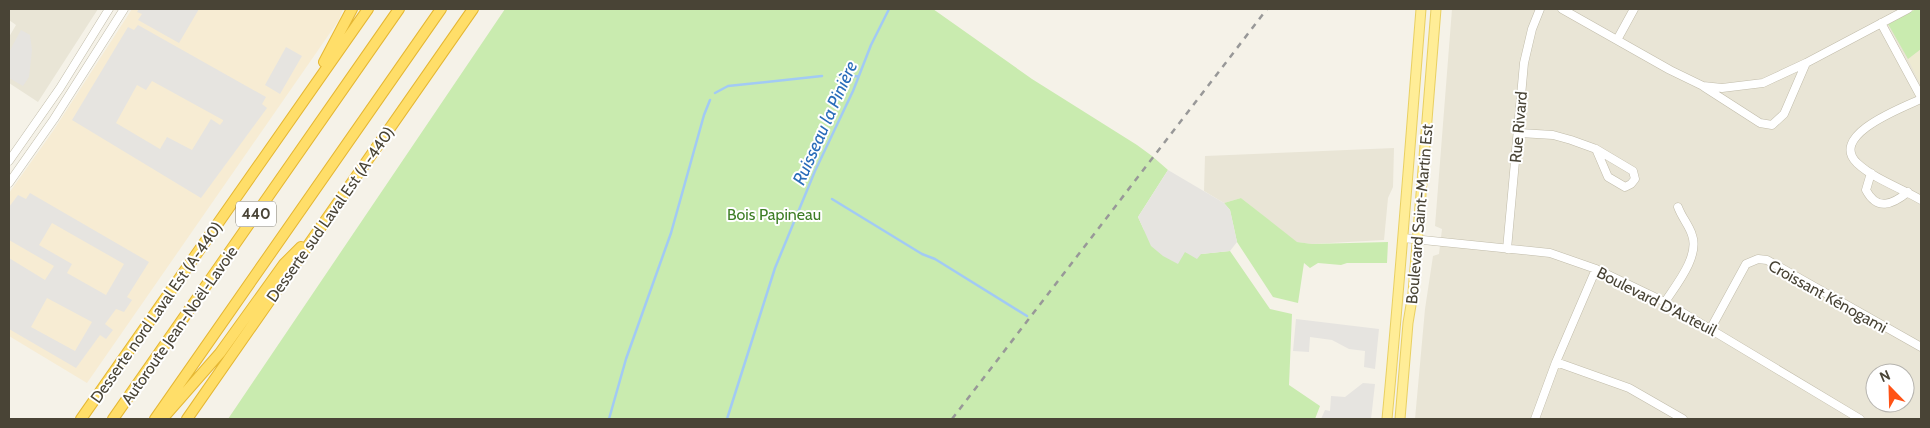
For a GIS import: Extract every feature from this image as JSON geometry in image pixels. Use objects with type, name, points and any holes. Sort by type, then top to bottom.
[{"type":"highway","points":[[309,92],[352,9]]},
{"type":"highway","name":"Desserte nord Laval Est (A-440)","points":[[81,419],[368,9]]},
{"type":"highway","name":"Autoroute Jean-Noël-Lavoie","points":[[113,419],[399,9]]},
{"type":"highway","name":"440","points":[[155,419],[441,9]]},
{"type":"highway","name":"Desserte sud Laval Est (A-440)","points":[[187,419],[473,9]]},
{"type":"highway","points":[[162,419],[220,353],[284,264],[323,224]]},
{"type":"main road","name":"Boulevard Saint-Martin Est","points":[[1387,419],[1421,9]]},
{"type":"main road","name":"Boulevard Saint-Martin Est","points":[[1400,419],[1436,9]]},
{"type":"main road","points":[[1396,314],[1411,310]]},
{"type":"main road","points":[[1390,380],[1403,381]]},
{"type":"street","points":[[9,161],[60,88],[109,9]]},
{"type":"street","points":[[9,183],[68,98],[124,9]]},
{"type":"street","name":"Rue Rivard","points":[[1507,248],[1524,58],[1540,9]]},
{"type":"street","points":[[1562,9],[1670,70],[1703,86],[1760,123],[1772,125],[1784,114],[1806,63]]},
{"type":"street","points":[[1617,40],[1634,9]]},
{"type":"street","points":[[1703,86],[1722,88],[1763,83],[1806,63],[1908,9]]},
{"type":"street","points":[[1881,23],[1921,98],[1858,132],[1852,141],[1852,154],[1856,162],[1871,174],[1921,200]]},
{"type":"street","points":[[1518,133],[1553,136],[1596,149],[1633,171],[1635,179],[1631,184],[1625,187],[1608,177],[1596,149]]},
{"type":"street","points":[[1871,174],[1866,190],[1871,199],[1877,202],[1886,204],[1899,199],[1908,192]]},
{"type":"street","points":[[1665,302],[1688,266],[1693,249],[1692,235],[1682,219],[1678,207]]},
{"type":"street","name":"Boulevard D'Auteuil","points":[[1403,238],[1550,253],[1596,269],[1665,302],[1711,328],[1860,419]]},
{"type":"street","name":"Croissant Kénogami","points":[[1711,328],[1746,264],[1758,259],[1767,260],[1921,347]]},
{"type":"street","points":[[1535,419],[1556,362],[1596,269]]},
{"type":"street","points":[[1556,362],[1629,388],[1683,419]]},
{"type":"shaded area","points":[[9,9],[98,9],[38,102],[9,83],[9,37],[16,25],[9,20]]},
{"type":"shaded area","points":[[132,9],[343,9],[339,20],[87,383],[9,336],[9,193],[53,131]]},
{"type":"shaded area","points":[[139,9],[199,9],[179,43],[138,20],[142,14],[137,12]]},
{"type":"shaded area","points":[[1452,9],[1921,9],[1921,419],[1415,419],[1425,309],[1433,256],[1439,254],[1442,229],[1435,226]]},
{"type":"shaded area","points":[[138,25],[266,97],[262,104],[267,108],[201,198],[72,120],[128,27],[134,30]],"holes":[[[152,81],[223,120],[220,125],[211,119],[192,150],[167,137],[160,149],[116,123],[137,85],[146,90]]]},
{"type":"shaded area","points":[[21,30],[30,35],[32,50],[29,77],[23,86],[9,78],[9,52]]},
{"type":"shaded area","points":[[286,47],[302,56],[280,94],[265,85]]},
{"type":"shaded area","points":[[1921,49],[1921,85],[1908,59]]},
{"type":"shaded area","points":[[1394,148],[1393,187],[1388,198],[1384,240],[1312,244],[1296,242],[1241,198],[1224,203],[1204,191],[1205,156]]},
{"type":"shaded area","points":[[1168,170],[1224,203],[1230,210],[1237,242],[1230,251],[1201,254],[1197,259],[1185,252],[1178,264],[1163,256],[1151,246],[1138,217]]},
{"type":"shaded area","points":[[30,193],[149,262],[127,297],[132,300],[124,312],[116,309],[105,324],[113,330],[106,339],[100,335],[76,368],[9,329],[9,258],[45,280],[54,266],[9,240],[9,207],[18,195],[26,199]],"holes":[[[52,223],[124,264],[106,295],[67,273],[72,264],[39,245]],[[47,298],[92,322],[75,351],[31,327]]]},
{"type":"shaded area","points":[[1296,319],[1379,329],[1375,369],[1364,367],[1365,351],[1349,349],[1332,340],[1310,337],[1309,352],[1293,351]]},
{"type":"shaded area","points":[[1363,383],[1375,384],[1371,419],[1321,419],[1325,410],[1330,411],[1331,396],[1345,397]]},
{"type":"green space","name":"Bois Papineau","points":[[505,9],[933,9],[1032,79],[1137,145],[1168,170],[1138,217],[1144,230],[1185,252],[1201,254],[1230,251],[1270,309],[1292,314],[1289,385],[1320,406],[1315,419],[228,419]]},
{"type":"green space","points":[[1916,9],[1921,9],[1921,49],[1908,59],[1888,24]]},
{"type":"green space","points":[[1241,198],[1297,242],[1312,244],[1388,242],[1387,263],[1347,263],[1341,265],[1318,263],[1310,268],[1304,263],[1298,303],[1273,297],[1237,242],[1230,210],[1224,203]]},
{"type":"waterway","name":"Ruisseau la Pinière","points":[[727,419],[775,268],[815,171],[889,9]]},
{"type":"waterway","points":[[715,93],[728,86],[822,76]]},
{"type":"waterway","points":[[841,77],[859,76]]},
{"type":"waterway","points":[[609,419],[626,359],[671,233],[704,115],[710,100]]},
{"type":"waterway","points":[[832,199],[922,254],[935,259],[1027,316]]},
{"type":"railway","points":[[952,419],[1267,9]]}]
